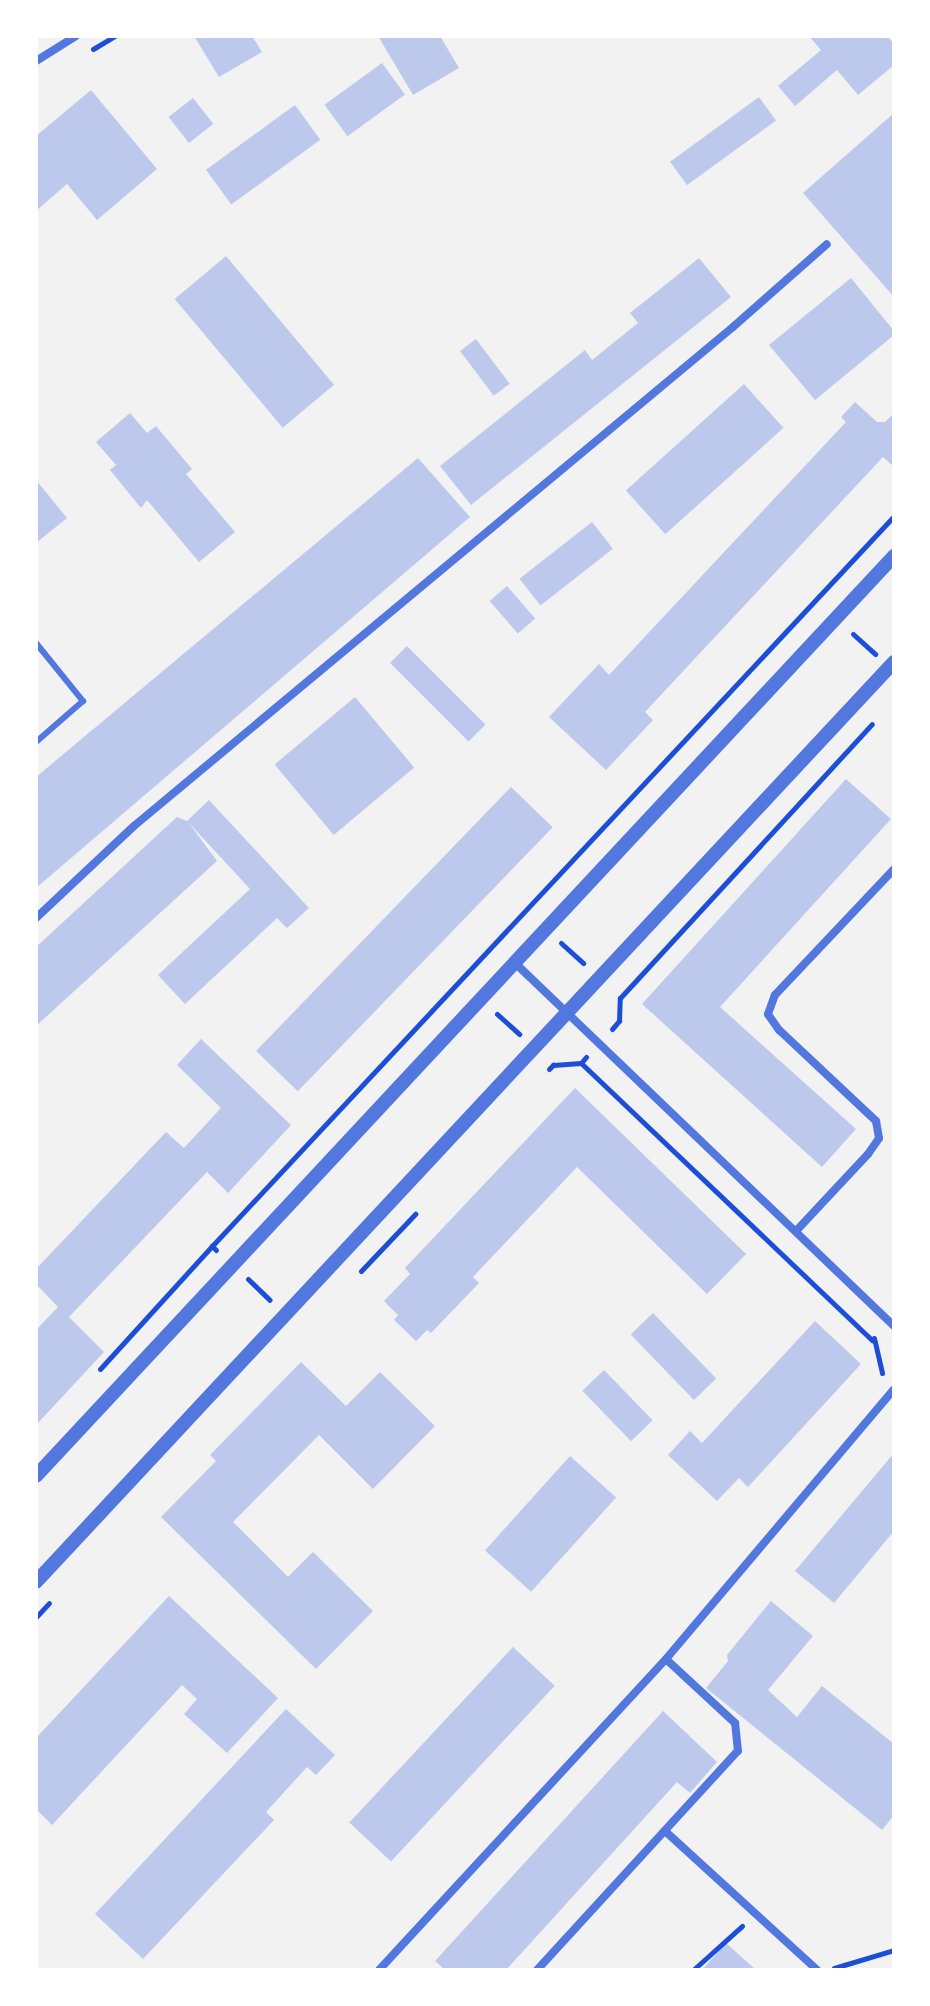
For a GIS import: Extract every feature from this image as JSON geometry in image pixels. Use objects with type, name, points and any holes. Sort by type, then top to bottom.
[{"type":"street","points":[[36,61],[76,36]]},
{"type":"street","points":[[36,918],[134,826],[733,327],[827,244]]},
{"type":"street","points":[[36,1476],[894,556]]},
{"type":"street","points":[[36,1582],[894,662]]},
{"type":"street","points":[[797,1230],[868,1154],[879,1138],[876,1121],[779,1030],[768,1014],[775,995],[894,869]]},
{"type":"street","points":[[514,962],[892,1324]]},
{"type":"street","points":[[384,1968],[666,1659],[894,1389]]},
{"type":"street","points":[[537,1970],[738,1751],[735,1723],[666,1659]]},
{"type":"street","points":[[665,1831],[817,1970]]},
{"type":"lane","points":[[36,643],[83,701],[36,742]]},
{"type":"path","points":[[99,1371],[894,516]]},
{"type":"path","points":[[850,631],[875,655]]},
{"type":"path","points":[[612,1029],[619,1021],[620,998],[873,723]]},
{"type":"path","points":[[558,940],[587,967]]},
{"type":"path","points":[[496,1013],[520,1034]]},
{"type":"path","points":[[553,1065],[581,1063],[872,1340],[884,1378]]},
{"type":"path","points":[[212,1246],[219,1253]]},
{"type":"path","points":[[245,1277],[274,1303]]},
{"type":"path","points":[[872,1340],[892,1324]]},
{"type":"path","points":[[36,1617],[50,1601]]},
{"type":"path","points":[[693,1970],[732,1931],[759,1917]]},
{"type":"path","points":[[826,1970],[894,1950]]},
{"type":"building","points":[[194,36],[252,36],[262,52],[219,77]]},
{"type":"building","points":[[378,36],[440,36],[459,68],[413,95]]},
{"type":"building","points":[[809,36],[887,36],[894,44],[894,65],[858,95],[837,70],[795,106],[778,86],[821,50]]},
{"type":"building","points":[[382,63],[405,95],[347,136],[325,105]]},
{"type":"building","points":[[91,90],[157,169],[97,220],[67,184],[36,211],[36,136]]},
{"type":"building","points":[[759,97],[776,120],[687,185],[670,162]]},
{"type":"building","points":[[193,98],[213,124],[189,143],[169,117]]},
{"type":"building","points":[[295,105],[320,140],[231,204],[206,170]]},
{"type":"building","points":[[894,113],[894,297],[803,193]]},
{"type":"building","points":[[226,256],[334,385],[283,428],[175,299]]},
{"type":"building","points":[[699,258],[731,297],[471,505],[440,466],[585,350],[592,360],[638,323],[630,313]]},
{"type":"building","points":[[851,278],[894,331],[894,335],[815,400],[769,345]]},
{"type":"building","points":[[476,339],[510,384],[494,396],[460,351]]},
{"type":"building","points":[[744,384],[783,428],[665,534],[626,490]]},
{"type":"building","points":[[855,402],[877,422],[885,422],[894,413],[894,467],[883,457],[645,712],[653,720],[606,770],[549,717],[599,664],[609,675],[846,422],[841,417]]},
{"type":"building","points":[[130,413],[147,433],[156,426],[192,469],[186,474],[235,532],[199,562],[147,500],[141,508],[110,470],[116,465],[96,442]]},
{"type":"building","points":[[418,458],[470,517],[36,888],[36,777]]},
{"type":"building","points":[[36,480],[67,518],[36,543]]},
{"type":"building","points":[[592,522],[613,549],[540,605],[520,579]]},
{"type":"building","points":[[507,586],[535,618],[518,634],[490,601]]},
{"type":"building","points":[[407,646],[485,724],[469,741],[390,663]]},
{"type":"building","points":[[355,697],[414,767],[334,835],[275,764]]},
{"type":"building","points":[[846,779],[891,819],[720,1007],[856,1129],[822,1167],[642,1004]]},
{"type":"building","points":[[511,787],[553,827],[298,1091],[256,1051]]},
{"type":"building","points":[[209,800],[309,908],[287,928],[277,918],[185,1004],[158,975],[250,889],[189,823],[217,861],[36,1026],[36,947],[177,817],[187,821]]},
{"type":"building","points":[[201,1039],[291,1125],[228,1193],[207,1172],[69,1317],[104,1352],[36,1425],[36,1330],[58,1307],[36,1284],[36,1269],[166,1132],[184,1148],[221,1108],[177,1065]]},
{"type":"building","points":[[575,1088],[746,1254],[707,1294],[577,1167],[473,1277],[479,1283],[431,1333],[427,1330],[416,1341],[394,1320],[398,1315],[384,1301],[410,1274],[405,1268]]},
{"type":"building","points":[[653,1313],[716,1378],[694,1400],[631,1335]]},
{"type":"building","points":[[815,1321],[861,1364],[748,1487],[739,1478],[717,1501],[668,1455],[690,1431],[702,1443]]},
{"type":"building","points":[[301,1362],[346,1406],[380,1372],[435,1426],[373,1489],[319,1435],[233,1522],[288,1577],[313,1552],[373,1611],[316,1669],[161,1517],[216,1461],[210,1455]]},
{"type":"building","points":[[604,1370],[653,1420],[631,1441],[582,1391]]},
{"type":"building","points":[[894,1453],[894,1531],[834,1603],[795,1571]]},
{"type":"building","points":[[570,1456],[616,1497],[531,1592],[485,1550]]},
{"type":"building","points":[[169,1596],[278,1698],[227,1753],[184,1714],[197,1699],[182,1685],[52,1825],[36,1809],[36,1738]]},
{"type":"building","points":[[771,1601],[813,1636],[768,1690],[797,1717],[822,1686],[894,1744],[894,1815],[882,1830],[706,1688],[728,1661],[727,1655]]},
{"type":"building","points":[[513,1647],[555,1686],[391,1861],[349,1823]]},
{"type":"building","points":[[286,1709],[335,1755],[316,1775],[307,1767],[266,1812],[274,1820],[143,1959],[95,1914]]},
{"type":"building","points":[[663,1711],[717,1762],[690,1793],[677,1782],[506,1970],[445,1970],[435,1961]]},
{"type":"building","points":[[726,1943],[756,1970],[702,1970]]}]
